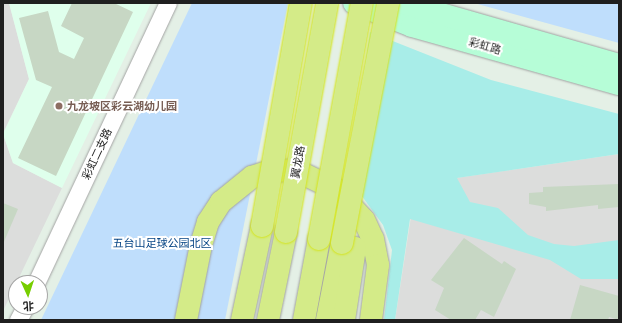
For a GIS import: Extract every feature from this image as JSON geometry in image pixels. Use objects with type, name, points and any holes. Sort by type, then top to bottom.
[{"type":"highway","points":[[242,320],[262,226],[301,3]]},
{"type":"highway","name":"翼龙路","points":[[268,320],[286,232],[327,3]]},
{"type":"highway","points":[[304,320],[362,3]]},
{"type":"highway","points":[[344,320],[349,244],[365,133],[388,3]]},
{"type":"highway","points":[[186,320],[201,245],[208,222],[221,202],[252,177],[271,171],[295,170],[336,189],[364,220],[373,239],[378,265],[371,320]]},
{"type":"highway","points":[[327,320],[349,244]]},
{"type":"main road","name":"彩虹路","points":[[354,3],[412,26],[619,84]]},
{"type":"main road","name":"彩虹路","points":[[404,3],[619,65]]},
{"type":"street","name":"彩虹二支路","points":[[40,275],[168,3]]},
{"type":"shaded area","points":[[3,3],[9,3],[29,79],[3,133]]},
{"type":"shaded area","name":"九龙坡区彩云湖幼儿园","points":[[9,3],[151,3],[62,188],[13,163],[3,134],[29,79]]},
{"type":"shaded area","points":[[370,32],[491,80],[619,114],[619,154],[457,178],[470,202],[498,208],[528,235],[554,244],[574,246],[619,240],[619,279],[581,279],[550,260],[410,219],[395,320],[384,320],[392,250],[383,225],[348,177]]},
{"type":"shaded area","points":[[3,134],[13,163],[62,188],[20,275],[8,275],[8,301],[3,311]]},
{"type":"shaded area","points":[[619,154],[619,320],[395,320],[416,184]]},
{"type":"green space","name":"五台山足球公园北区","points":[[192,3],[288,3],[225,320],[41,320],[43,315],[48,315],[48,305]]},
{"type":"green space","points":[[474,3],[619,3],[619,43]]},
{"type":"building","name":"九龙坡区彩云湖幼儿园","points":[[72,3],[114,3],[133,12],[56,176],[18,158],[52,87],[36,80],[19,18],[48,11],[59,52],[74,59],[84,38],[61,26]]},
{"type":"building","points":[[619,184],[619,207],[598,209],[598,205],[546,211],[546,207],[529,204],[529,193],[543,192],[543,187]]},
{"type":"building","points":[[3,203],[18,209],[3,244]]},
{"type":"building","points":[[464,238],[502,264],[504,261],[516,269],[494,317],[481,310],[475,320],[451,320],[435,310],[444,288],[431,280]]},
{"type":"building","points":[[580,285],[619,296],[619,320],[609,317],[608,320],[570,320]]},
{"type":"place","name":"九龙坡区彩云湖幼儿园","points":[[59,106]]}]
